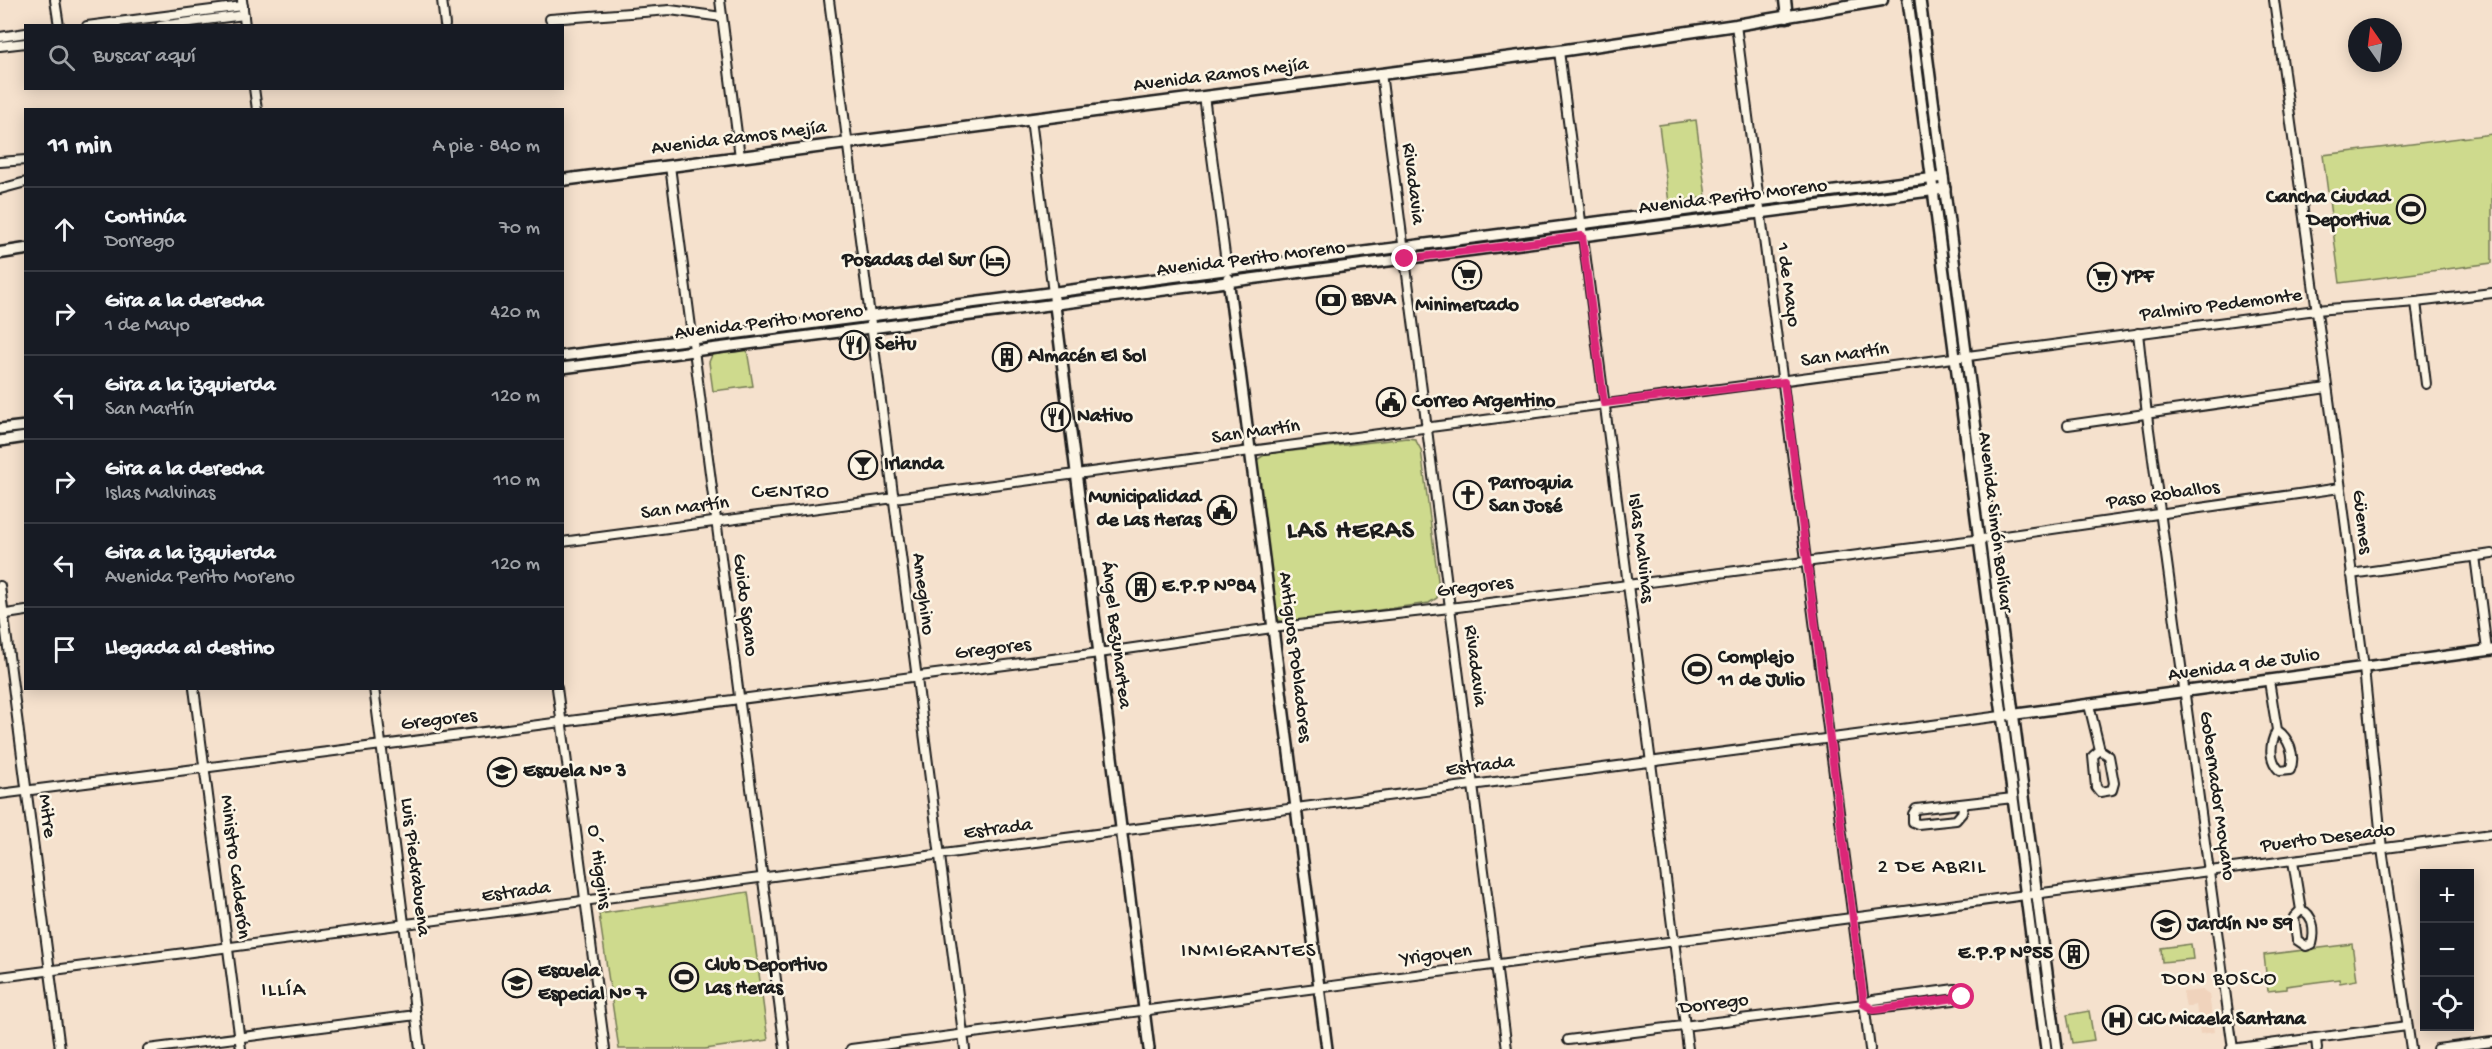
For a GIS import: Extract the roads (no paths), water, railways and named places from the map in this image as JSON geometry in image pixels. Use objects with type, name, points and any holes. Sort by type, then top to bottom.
[{"type":"main road","points":[[1785,0],[1787,17]]},
{"type":"main road","name":"Avenida Ramos Mejía","points":[[564,180],[1558,51],[1787,17],[1882,0]]},
{"type":"main road","points":[[0,253],[24,249]]},
{"type":"street","points":[[56,0],[59,24]]},
{"type":"street","points":[[442,0],[445,24]]},
{"type":"street","points":[[720,0],[740,157]]},
{"type":"street","name":"Ameghino","points":[[829,0],[965,1049]]},
{"type":"street","name":"Avenida Simón Bolívar","points":[[1908,0],[2046,1049]]},
{"type":"street","name":"Avenida Simón Bolívar","points":[[1920,0],[2057,1049]]},
{"type":"street","name":"Güemes","points":[[2274,0],[2364,668],[2382,849],[2411,1049]]},
{"type":"street","points":[[100,24],[242,3],[245,24]]},
{"type":"street","points":[[550,19],[669,9],[722,17]]},
{"type":"street","points":[[175,24],[244,15]]},
{"type":"street","name":"1 de Mayo","points":[[1736,25],[1870,1049]]},
{"type":"street","points":[[0,37],[24,33]]},
{"type":"street","points":[[0,46],[24,43]]},
{"type":"street","name":"Islas Malvinas","points":[[1558,51],[1688,1049]]},
{"type":"street","name":"Rivadavia","points":[[1381,74],[1507,1049]]},
{"type":"street","points":[[254,90],[257,108]]},
{"type":"street","points":[[1204,96],[1227,270]]},
{"type":"street","name":"Ángel Bezunartea","points":[[1031,119],[1149,1049]]},
{"type":"street","points":[[0,162],[24,160]]},
{"type":"street","name":"Guido Spano","points":[[670,166],[784,1049]]},
{"type":"street","name":"Avenida Perito Moreno","points":[[564,356],[1943,177]]},
{"type":"street","points":[[0,189],[24,183]]},
{"type":"street","name":"Avenida Perito Moreno","points":[[564,368],[1945,189]]},
{"type":"street","name":"Antiguos Pobladores","points":[[1227,270],[1327,1049]]},
{"type":"street","name":"Palmiro Pedemonte","points":[[1954,357],[2316,310],[2416,302],[2492,292]]},
{"type":"street","points":[[2416,302],[2426,384]]},
{"type":"street","name":"Gobernador Moyano","points":[[2138,333],[2232,1049]]},
{"type":"street","name":"San Martín","points":[[564,542],[1076,476],[1250,450],[1604,403],[1784,382],[1954,357]]},
{"type":"street","points":[[2068,425],[2327,388]]},
{"type":"street","points":[[0,429],[24,426]]},
{"type":"street","points":[[0,441],[24,437]]},
{"type":"street","name":"Paso Roballos","points":[[1990,538],[2340,488]]},
{"type":"street","name":"Gregores","points":[[0,794],[1099,653],[1272,628],[1450,608],[1990,538]]},
{"type":"street","points":[[2351,574],[2492,554]]},
{"type":"street","points":[[2475,556],[2489,650]]},
{"type":"street","name":"Mitre","points":[[0,586],[60,1049]]},
{"type":"street","points":[[2,614],[24,611]]},
{"type":"street","name":"Avenida 9 de Julio","points":[[2001,716],[2489,650]]},
{"type":"street","points":[[2269,681],[2277,730],[2271,742],[2274,765],[2280,771],[2290,770],[2292,765],[2288,742],[2277,730]]},
{"type":"street","name":"Ministro Calderón","points":[[194,690],[241,1049]]},
{"type":"street","name":"Luis Piedrabuena","points":[[374,690],[420,1049]]},
{"type":"street","name":"O´ Higgins","points":[[557,690],[605,1049]]},
{"type":"street","points":[[2089,705],[2100,750],[2109,756],[2114,783],[2112,789],[2107,792],[2100,792],[2096,787],[2093,772],[2093,756],[2100,750]]},
{"type":"street","name":"Estrada","points":[[0,977],[2001,716]]},
{"type":"street","points":[[1964,804],[1962,813],[1956,820],[1918,824],[1913,822],[1916,809],[2013,798]]},
{"type":"street","name":"Puerto Deseado","points":[[2026,895],[2492,834]]},
{"type":"street","points":[[2293,861],[2301,910]]},
{"type":"street","name":"Yrigoyen","points":[[851,1049],[2026,895]]},
{"type":"street","name":"Dorrego","points":[[1568,1040],[1864,1004],[1873,1000],[1955,988],[1960,989],[1962,997],[1874,1010],[1864,1004]]},
{"type":"street","points":[[148,1049],[416,1015]]},
{"type":"street","points":[[2232,1049],[2407,1026]]},
{"type":"street","points":[[2316,1038],[2317,1049]]},
{"type":"street","points":[[2437,1049],[2492,1042]]},
{"type":"place","name":"Cancha Ciudad Deportiva","points":[[2411,209]]},
{"type":"place","name":"Posadas del Sur","points":[[995,261]]},
{"type":"place","name":"Minimercado","points":[[1467,275]]},
{"type":"place","name":"YPF","points":[[2102,277]]},
{"type":"place","name":"BBVA","points":[[1331,300]]},
{"type":"place","name":"Seitu","points":[[854,345]]},
{"type":"place","name":"Almacén El Sol","points":[[1007,357]]},
{"type":"place","name":"Correo Argentino","points":[[1391,402]]},
{"type":"place","name":"Nativo","points":[[1056,417]]},
{"type":"place","name":"Irlanda","points":[[863,465]]},
{"type":"place","name":"Parroquia San José","points":[[1468,495]]},
{"type":"place","name":"Municipalidad de Las Heras","points":[[1222,510]]},
{"type":"place","name":"E.P.P N°84","points":[[1141,587]]},
{"type":"place","name":"Complejo 11 de Julio","points":[[1697,669]]},
{"type":"place","name":"Escuela Nº 3","points":[[502,772]]},
{"type":"place","name":"Jardín Nº 59","points":[[2166,925]]},
{"type":"place","name":"E.P.P N°55","points":[[2074,954]]},
{"type":"place","name":"Club Deportivo Las Heras","points":[[684,977]]},
{"type":"place","name":"Escuela Especial Nº 7","points":[[517,983]]},
{"type":"place","name":"CIC Micaela Santana","points":[[2117,1020]]},
{"type":"district","name":"CENTRO","points":[[791,493]]},
{"type":"district","name":"LAS HERAS","points":[[1351,532]]},
{"type":"district","name":"2 DE ABRIL","points":[[1932,868]]},
{"type":"district","name":"INMIGRANTES","points":[[1249,952]]},
{"type":"district","name":"DON BOSCO","points":[[2220,980]]},
{"type":"district","name":"ILLÍA","points":[[284,991]]}]
